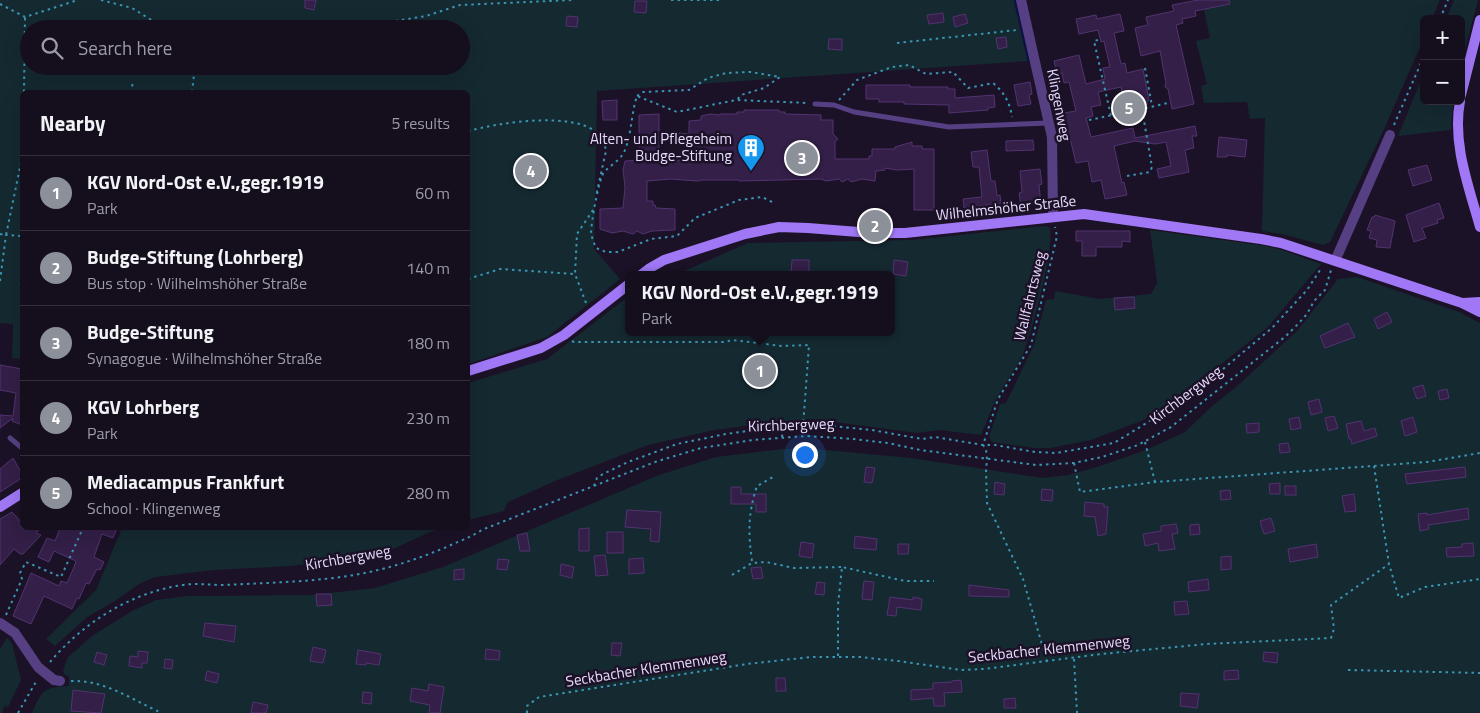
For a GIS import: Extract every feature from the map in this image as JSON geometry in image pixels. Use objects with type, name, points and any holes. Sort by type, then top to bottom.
[{"type":"main road","points":[[1465,78],[1480,20]]},
{"type":"main road","points":[[1459,105],[1459,145],[1480,227]]},
{"type":"main road","name":"Wilhelmshöher Straße","points":[[646,271],[664,260],[770,228],[905,233],[1084,214],[1281,243],[1462,303]]},
{"type":"main road","points":[[470,369],[541,348],[564,334],[625,287]]},
{"type":"main road","points":[[1462,303],[1480,302]]},
{"type":"main road","points":[[1462,303],[1480,312]]},
{"type":"main road","points":[[0,507],[20,494]]},
{"type":"street","name":"Klingenweg","points":[[1021,0],[1050,123],[1052,137],[1053,216]]},
{"type":"street","points":[[1331,260],[1390,135]]},
{"type":"street","points":[[1,624],[15,632],[27,652],[43,671],[54,680],[60,681]]},
{"type":"lane","points":[[815,104],[834,105],[854,112],[949,128],[1050,123]]},
{"type":"lane","points":[[10,438],[20,446]]},
{"type":"path","points":[[0,4],[25,17],[78,0]]},
{"type":"path","points":[[100,0],[132,8],[151,20]]},
{"type":"path","points":[[458,0],[460,5]]},
{"type":"path","points":[[401,20],[426,16],[460,5],[572,0]]},
{"type":"path","points":[[671,0],[723,0]]},
{"type":"path","points":[[1442,15],[1448,0]]},
{"type":"path","points":[[898,43],[1028,29]]},
{"type":"path","points":[[1098,40],[1094,40],[1111,116]]},
{"type":"path","points":[[1390,135],[1422,60]]},
{"type":"path","points":[[834,105],[857,80],[892,67],[909,65],[926,74],[953,72],[968,88],[993,83],[1002,90],[1010,109],[1013,125]]},
{"type":"path","points":[[1145,68],[1152,106]]},
{"type":"path","points":[[736,100],[741,95],[764,88],[780,77],[751,72],[726,73],[708,78],[689,90],[643,92],[637,96],[633,108],[631,134],[625,151],[621,158],[602,173],[593,214],[591,234],[596,248],[606,252],[618,252],[651,239],[676,236],[695,218],[739,200],[762,197],[772,202]]},
{"type":"path","points":[[24,75],[24,90]]},
{"type":"path","points":[[192,90],[194,75]]},
{"type":"path","points":[[132,84],[134,90]]},
{"type":"path","points":[[637,96],[677,112],[736,100],[815,104]]},
{"type":"path","points":[[1089,120],[1168,103]]},
{"type":"path","points":[[1127,176],[1150,172],[1152,167],[1142,109]]},
{"type":"path","points":[[470,130],[495,124],[560,120],[585,125],[603,136],[606,151],[593,211],[577,234],[575,274],[590,315]]},
{"type":"path","points":[[0,281],[6,235],[20,168]]},
{"type":"path","name":"Wallfahrtsweg","points":[[983,446],[998,399],[1031,345],[1057,236],[1053,216]]},
{"type":"path","points":[[0,234],[20,236]]},
{"type":"path","points":[[594,486],[597,478],[603,474],[628,462],[678,444],[726,434],[783,428],[831,426],[872,430],[922,439],[935,437],[983,446],[994,445],[1035,452],[1056,453],[1114,443],[1192,395],[1272,328],[1307,290],[1331,260]]},
{"type":"path","name":"Kirchbergweg","points":[[18,713],[43,671],[64,646],[87,626],[110,611],[143,595],[194,584],[290,582],[363,574],[422,557],[458,543],[484,529],[655,462],[701,448],[782,437],[831,437],[1036,466],[1074,463],[1120,452],[1145,442],[1184,418],[1286,336],[1307,314],[1314,301],[1324,290],[1331,260]]},
{"type":"path","points":[[470,278],[500,269],[575,274]]},
{"type":"path","points":[[564,334],[574,342],[725,342],[732,340],[782,346],[809,345],[803,427]]},
{"type":"path","points":[[782,437],[783,428]]},
{"type":"path","points":[[1145,442],[1154,482]]},
{"type":"path","points":[[983,446],[986,449],[987,460],[987,503],[1023,579],[1047,662]]},
{"type":"path","points":[[1074,463],[1080,492],[1154,482],[1427,462],[1480,453]]},
{"type":"path","points":[[1374,466],[1389,564],[1398,598],[1425,587],[1480,579]]},
{"type":"path","points":[[752,562],[748,527],[750,506],[757,486],[775,476]]},
{"type":"path","points":[[1,624],[22,579],[20,574],[26,562],[61,577],[82,530]]},
{"type":"path","points":[[732,575],[752,562],[766,562],[794,568],[842,567],[905,581],[934,581]]},
{"type":"path","name":"Seckbacher Klemmenweg","points":[[527,713],[527,706],[539,697],[747,664],[812,657],[898,661],[961,670],[1207,644],[1331,638],[1334,629],[1331,605],[1389,564]]},
{"type":"path","points":[[838,657],[838,604],[842,567]]},
{"type":"path","points":[[1074,659],[1077,713]]},
{"type":"path","points":[[1348,670],[1480,674]]},
{"type":"path","points":[[60,681],[98,683],[162,713]]},
{"type":"shaded area","points":[[0,0],[1016,0],[1028,61],[597,91],[594,249],[620,279],[547,337],[470,363],[470,90],[20,90],[20,359],[12,358],[13,324],[0,323]]},
{"type":"shaded area","points":[[1202,0],[1440,0],[1434,15],[1420,15],[1420,47],[1385,127],[1330,242],[1323,245],[1282,234],[1262,231],[1265,118],[1250,119],[1247,102],[1204,103],[1201,86],[1207,84],[1196,41],[1210,38]]},
{"type":"shaded area","points":[[1454,0],[1478,0],[1465,49],[1465,15],[1448,15]]},
{"type":"shaded area","points":[[1420,83],[1420,105],[1453,105],[1451,130],[1398,136]]},
{"type":"shaded area","points":[[1043,226],[1049,227],[1049,250],[1046,269],[1031,331],[1022,356],[996,401],[981,435],[939,430],[917,433],[812,419],[714,430],[648,445],[555,481],[508,502],[504,511],[470,520],[470,382],[547,359],[625,299],[625,336],[895,336],[895,271],[684,271],[748,243],[912,240]]},
{"type":"shaded area","points":[[1150,230],[1259,245],[1279,249],[1321,264],[1268,327],[1166,408],[1141,421],[1091,440],[1050,448],[1035,448],[992,442],[989,437],[1000,404],[1006,403],[1034,345],[1046,300],[1054,299],[1055,291],[1100,299],[1151,294],[1157,283]]},
{"type":"shaded area","points":[[1357,277],[1459,312],[1480,323],[1480,713],[32,713],[38,699],[45,691],[54,687],[69,686],[69,676],[65,675],[63,671],[68,657],[92,636],[132,611],[156,600],[188,596],[312,595],[375,588],[443,567],[659,475],[716,457],[804,448],[911,458],[1042,478],[1068,475],[1097,467],[1146,450],[1185,432],[1297,331],[1338,279]]},
{"type":"shaded area","points":[[121,530],[436,530],[391,550],[375,552],[364,557],[291,566],[214,570],[155,577],[139,584],[87,617],[55,646],[46,639],[96,590]]},
{"type":"shaded area","points":[[7,638],[12,643],[21,680],[8,707],[4,706],[2,713],[0,713],[0,649]]},
{"type":"building","points":[[305,0],[316,0],[314,10],[305,8]]},
{"type":"building","points":[[1198,0],[1229,0],[1230,4],[1195,11],[1196,16],[1182,19],[1183,23],[1176,25],[1194,104],[1172,109],[1168,89],[1165,87],[1166,83],[1160,51],[1141,56],[1135,28],[1148,25],[1146,17],[1174,11],[1172,5]]},
{"type":"building","points":[[635,1],[647,1],[646,13],[634,12]]},
{"type":"building","points":[[943,13],[944,22],[929,24],[927,15]]},
{"type":"building","points":[[965,14],[968,23],[955,27],[953,17]]},
{"type":"building","points":[[1120,14],[1124,31],[1114,33],[1121,64],[1125,63],[1127,73],[1143,69],[1149,100],[1147,105],[1127,109],[1127,107],[1125,108],[1121,87],[1098,92],[1101,105],[1091,107],[1093,116],[1086,118],[1091,137],[1133,128],[1135,138],[1195,126],[1197,136],[1192,136],[1194,148],[1185,150],[1189,172],[1159,178],[1157,169],[1171,166],[1166,142],[1155,144],[1135,141],[1114,146],[1122,183],[1124,182],[1127,195],[1105,199],[1101,180],[1092,182],[1088,161],[1076,163],[1064,113],[1076,111],[1069,82],[1064,83],[1062,73],[1057,74],[1054,61],[1079,55],[1086,84],[1105,79],[1103,68],[1110,67],[1104,41],[1101,42],[1098,30],[1079,34],[1076,19],[1096,15],[1097,19]]},
{"type":"building","points":[[567,16],[578,17],[577,27],[566,26]]},
{"type":"building","points":[[1006,37],[1007,47],[998,49],[996,38]]},
{"type":"building","points":[[829,39],[842,39],[842,50],[828,49]]},
{"type":"building","points":[[1030,82],[1032,94],[1029,95],[1031,104],[1018,106],[1014,85]]},
{"type":"building","points":[[866,85],[948,87],[948,89],[955,89],[955,98],[994,95],[995,107],[988,108],[988,110],[949,113],[949,105],[879,102],[879,99],[866,99]]},
{"type":"building","points":[[617,100],[617,120],[603,120],[602,101]]},
{"type":"building","name":"Alten- und Pflegeheim Budge-Stiftung","points":[[744,110],[779,110],[779,112],[785,112],[785,114],[821,115],[821,120],[833,120],[833,134],[838,139],[835,141],[835,159],[869,159],[869,156],[872,156],[872,149],[895,149],[895,147],[912,142],[912,146],[922,146],[922,149],[934,149],[934,210],[914,210],[914,169],[897,170],[885,168],[885,170],[876,171],[875,181],[862,179],[851,182],[848,179],[842,182],[839,179],[826,181],[821,179],[697,181],[671,179],[647,181],[647,201],[653,201],[653,205],[656,208],[675,209],[675,230],[652,231],[643,234],[637,231],[633,234],[623,231],[612,233],[600,229],[600,209],[623,208],[625,187],[623,170],[625,161],[639,160],[639,115],[659,114],[659,152],[662,152],[663,160],[689,160],[689,144],[679,133],[689,134],[689,121],[701,120],[701,116],[710,114],[737,114],[737,112],[744,112]]},
{"type":"building","points":[[1219,137],[1247,140],[1245,157],[1227,155],[1227,157],[1217,157]]},
{"type":"building","points":[[1033,140],[1034,150],[1006,151],[1006,141]]},
{"type":"building","points":[[987,150],[991,181],[995,181],[997,196],[1000,195],[1001,203],[964,208],[963,199],[982,197],[979,167],[973,167],[971,152]]},
{"type":"building","points":[[1427,165],[1432,180],[1413,186],[1408,170]]},
{"type":"building","points":[[1040,169],[1042,184],[1039,185],[1041,204],[1021,206],[1019,193],[1022,192],[1020,171]]},
{"type":"building","points":[[1439,203],[1444,218],[1437,220],[1438,223],[1422,228],[1426,238],[1414,242],[1406,215]]},
{"type":"building","points":[[1375,215],[1395,221],[1390,248],[1376,247],[1377,240],[1369,238],[1371,231],[1367,230],[1372,217]]},
{"type":"building","points":[[1076,231],[1130,231],[1130,242],[1122,241],[1122,247],[1096,247],[1096,256],[1082,256],[1082,241],[1076,241]]},
{"type":"building","points":[[792,260],[809,260],[809,271],[791,271]]},
{"type":"building","points":[[894,260],[908,262],[906,276],[895,274],[895,271],[893,271]]},
{"type":"building","points":[[1134,297],[1135,308],[1115,310],[1114,298]]},
{"type":"building","points":[[1387,312],[1392,322],[1378,329],[1374,319]]},
{"type":"building","points":[[1348,323],[1355,337],[1325,348],[1320,336]]},
{"type":"building","points":[[0,365],[20,369],[20,424],[12,421],[13,418],[0,428],[0,415],[13,416],[16,393],[0,390]]},
{"type":"building","points":[[1423,385],[1426,396],[1417,399],[1413,388]]},
{"type":"building","points":[[1447,389],[1449,398],[1440,400],[1438,391]]},
{"type":"building","points":[[1319,399],[1322,412],[1311,415],[1308,402]]},
{"type":"building","points":[[1334,416],[1338,428],[1328,431],[1325,418]]},
{"type":"building","points":[[1299,417],[1301,428],[1291,430],[1289,419]]},
{"type":"building","points":[[1413,417],[1417,432],[1405,436],[1401,421]]},
{"type":"building","points":[[1361,421],[1364,431],[1375,428],[1377,436],[1352,444],[1346,424]]},
{"type":"building","points":[[1259,423],[1259,432],[1247,433],[1246,424]]},
{"type":"building","points":[[1288,443],[1290,452],[1280,453],[1279,444]]},
{"type":"building","points":[[13,458],[20,470],[20,479],[0,492],[0,469]]},
{"type":"building","points":[[866,467],[875,468],[872,483],[864,482]]},
{"type":"building","points":[[1465,467],[1466,477],[1407,484],[1405,474]]},
{"type":"building","points":[[995,482],[1005,484],[1004,495],[994,494]]},
{"type":"building","points":[[1280,483],[1280,494],[1270,494],[1269,484]]},
{"type":"building","points":[[1285,486],[1296,486],[1296,495],[1285,495]]},
{"type":"building","points":[[731,487],[741,487],[741,494],[766,494],[766,512],[756,512],[756,504],[731,504]]},
{"type":"building","points":[[1042,489],[1053,490],[1052,501],[1041,500]]},
{"type":"building","points":[[1230,490],[1231,499],[1221,500],[1220,491]]},
{"type":"building","points":[[1354,494],[1356,511],[1345,512],[1342,496]]},
{"type":"building","points":[[1085,502],[1104,504],[1104,507],[1108,507],[1106,534],[1098,536],[1095,517],[1084,516]]},
{"type":"building","points":[[1468,508],[1469,519],[1428,525],[1429,529],[1420,531],[1418,514],[1427,513],[1427,515]]},
{"type":"building","points":[[627,510],[661,512],[659,542],[650,541],[651,529],[625,527]]},
{"type":"building","points":[[12,512],[20,521],[20,530],[38,530],[36,533],[41,535],[23,554],[14,549],[0,565],[0,519]]},
{"type":"building","points":[[1271,518],[1275,531],[1264,534],[1260,521]]},
{"type":"building","points":[[1176,524],[1178,533],[1172,534],[1175,549],[1159,551],[1158,543],[1145,546],[1143,534],[1161,531],[1161,526]]},
{"type":"building","points":[[1199,524],[1200,534],[1190,535],[1190,525]]},
{"type":"building","points":[[589,528],[589,551],[579,551],[579,529]]},
{"type":"building","points":[[59,530],[116,530],[113,538],[102,534],[94,557],[104,562],[100,570],[97,569],[89,584],[86,583],[72,609],[44,596],[31,624],[13,616],[31,573],[59,586],[61,581],[67,583],[76,561],[54,551],[49,562],[38,557],[47,538],[55,541]]},
{"type":"building","points":[[607,532],[623,532],[623,553],[607,553]]},
{"type":"building","points":[[527,533],[530,551],[520,551],[517,535]]},
{"type":"building","points":[[855,536],[877,539],[876,550],[854,548]]},
{"type":"building","points":[[801,542],[814,544],[812,558],[799,556]]},
{"type":"building","points":[[1473,543],[1474,556],[1447,557],[1446,548],[1462,547],[1462,544]]},
{"type":"building","points":[[898,544],[909,544],[908,554],[898,554]]},
{"type":"building","points":[[1316,544],[1318,557],[1290,562],[1288,549]]},
{"type":"building","points":[[605,555],[608,575],[596,576],[594,556]]},
{"type":"building","points":[[1231,556],[1231,569],[1221,570],[1221,557]]},
{"type":"building","points":[[643,558],[644,573],[629,574],[629,559]]},
{"type":"building","points":[[498,559],[509,560],[507,570],[497,569]]},
{"type":"building","points":[[561,564],[574,567],[572,578],[560,575]]},
{"type":"building","points":[[761,567],[763,578],[753,579],[751,568]]},
{"type":"building","points":[[464,569],[464,579],[454,580],[454,570]]},
{"type":"building","points":[[1208,579],[1209,590],[1189,592],[1188,582]]},
{"type":"building","points":[[864,581],[874,582],[872,600],[862,599]]},
{"type":"building","points":[[817,582],[825,583],[824,595],[815,594]]},
{"type":"building","points":[[969,585],[1009,590],[1009,597],[969,596]]},
{"type":"building","points":[[316,594],[331,594],[332,605],[317,606]]},
{"type":"building","points":[[890,597],[913,600],[913,597],[922,599],[921,610],[897,607],[896,616],[887,615]]},
{"type":"building","points":[[1187,601],[1189,614],[1175,615],[1174,602]]},
{"type":"building","points":[[205,623],[236,626],[234,642],[203,636]]},
{"type":"building","points":[[612,643],[622,643],[620,656],[611,655]]},
{"type":"building","points":[[313,647],[326,650],[323,663],[310,661]]},
{"type":"building","points":[[486,649],[500,651],[499,660],[485,659]]},
{"type":"building","points":[[358,650],[381,654],[379,665],[356,664]]},
{"type":"building","points":[[138,651],[148,652],[147,663],[142,663],[142,668],[129,666],[130,656],[138,657]]},
{"type":"building","points":[[97,652],[107,655],[104,665],[94,662]]},
{"type":"building","points":[[1264,652],[1278,653],[1277,663],[1263,661]]},
{"type":"building","points":[[165,659],[173,660],[172,669],[164,668]]},
{"type":"building","points":[[1238,670],[1239,679],[1224,680],[1224,671]]},
{"type":"building","points":[[207,671],[219,674],[217,683],[205,680]]},
{"type":"building","points":[[776,678],[785,678],[786,691],[776,691]]},
{"type":"building","points":[[961,680],[962,692],[944,693],[945,706],[934,706],[933,698],[911,700],[911,690],[933,689],[933,683]]},
{"type":"building","points":[[429,684],[444,687],[440,713],[429,713],[430,705],[410,701],[412,688],[428,691]]},
{"type":"building","points":[[73,690],[105,694],[101,713],[71,711]]},
{"type":"building","points":[[363,692],[372,693],[371,704],[362,703]]},
{"type":"building","points":[[1181,693],[1199,694],[1197,708],[1180,706]]},
{"type":"building","points":[[1015,698],[1016,708],[1004,708],[1004,699]]},
{"type":"building","points":[[253,702],[268,705],[266,713],[251,713]]},
{"type":"waterway","points":[[1015,0],[1029,61]]},
{"type":"place","name":"Mediacampus Frankfurt","points":[[1129,108]]},
{"type":"place","name":"Budge-Stiftung","points":[[802,158]]},
{"type":"place","name":"KGV Lohrberg","points":[[531,171]]},
{"type":"place","name":"Alten- und Pflegeheim Budge-Stiftung","points":[[751,172]]},
{"type":"place","name":"Budge-Stiftung (Lohrberg)","points":[[875,226]]},
{"type":"place","name":"KGV Nord-Ost e.V.,gegr.1919","points":[[760,371]]}]
